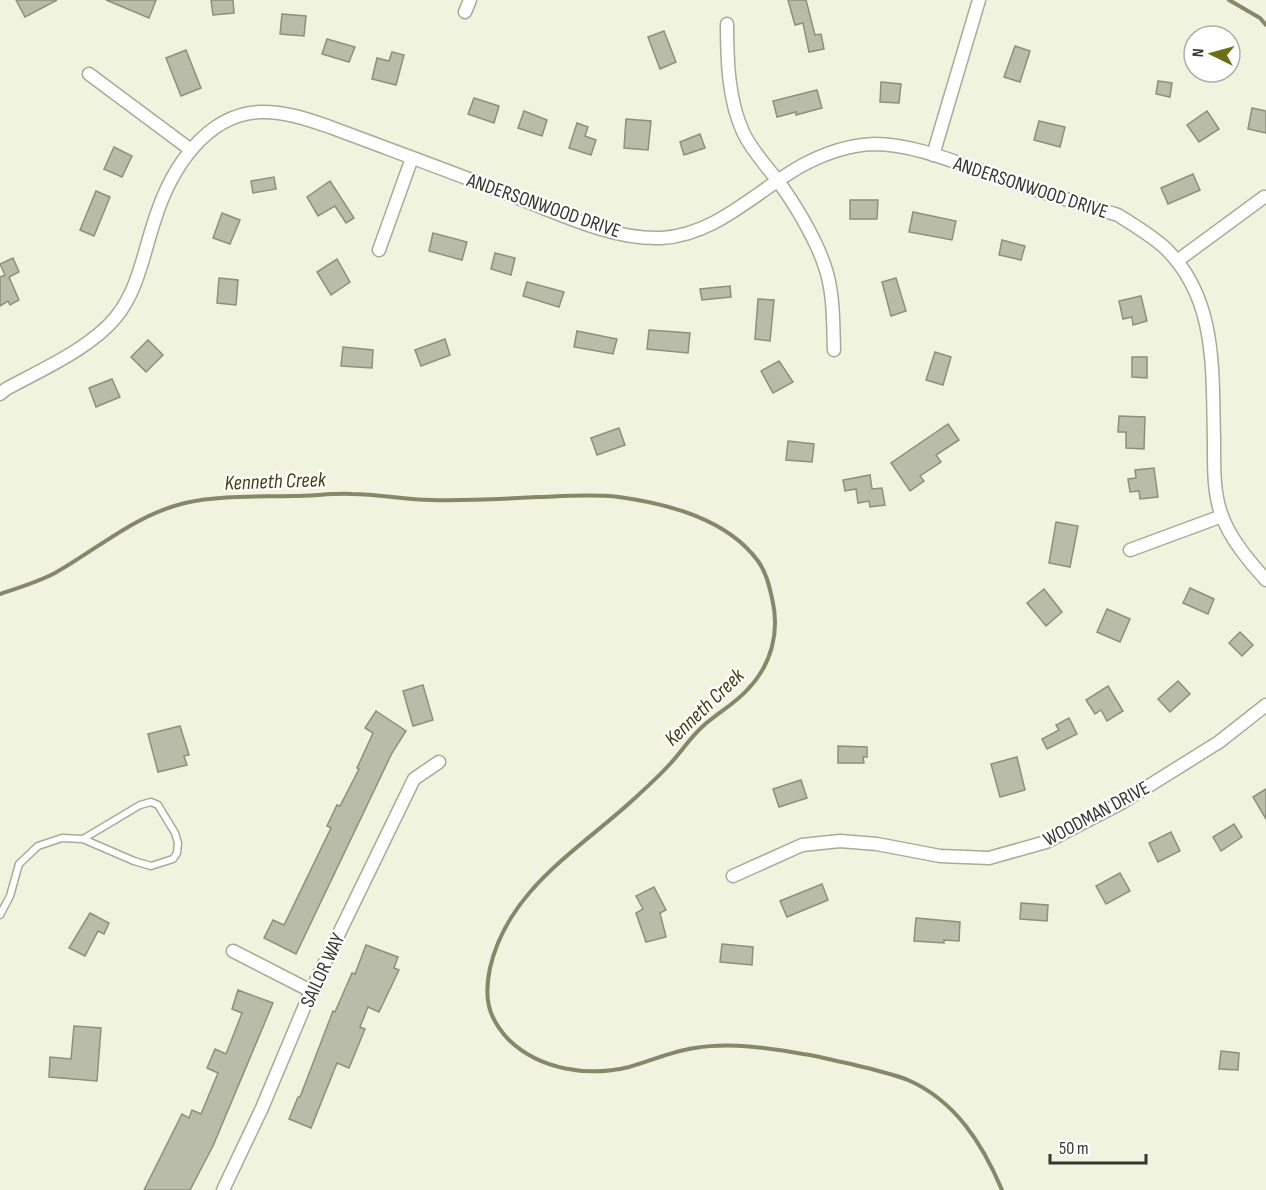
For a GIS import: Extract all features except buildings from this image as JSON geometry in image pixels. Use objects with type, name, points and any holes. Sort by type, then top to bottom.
[{"type":"street","points":[[465,12],[470,0]]},
{"type":"street","points":[[933,155],[979,0]]},
{"type":"street","points":[[727,24],[729,72],[742,130],[757,156],[800,214],[824,264],[833,304],[834,350]]},
{"type":"street","points":[[89,74],[191,150]]},
{"type":"street","name":"ANDERSONWOOD DRIVE","points":[[0,394],[77,348],[116,318],[136,281],[165,191],[191,150],[212,130],[238,116],[260,112],[298,116],[560,214],[610,231],[641,237],[667,237],[702,228],[737,209],[777,180],[818,157],[837,150],[877,144],[933,155],[1118,215],[1142,230],[1178,261],[1205,313],[1210,338],[1216,488],[1222,516],[1238,546],[1266,580]]},
{"type":"street","points":[[379,249],[412,158]]},
{"type":"street","points":[[1178,261],[1264,197]]},
{"type":"street","points":[[1130,550],[1222,516]]},
{"type":"street","name":"WOODMAN DRIVE","points":[[733,876],[802,845],[840,841],[877,843],[940,856],[989,858],[1046,843],[1123,802],[1200,754],[1266,705]]},
{"type":"street","name":"SAILOR WAY","points":[[223,1190],[262,1108],[311,991],[414,779],[439,762]]},
{"type":"street","points":[[233,951],[311,991]]},
{"type":"lane","points":[[0,915],[10,896],[19,864],[38,846],[62,838],[83,839],[151,866],[173,860],[177,853],[178,843],[175,833],[158,805],[151,802],[140,805],[83,839]]},
{"type":"waterway","points":[[1229,0],[1260,18],[1266,25]]},
{"type":"waterway","name":"Kenneth Creek","points":[[0,594],[55,573],[150,515],[185,503],[212,499],[345,494],[421,500],[599,496],[657,504],[677,509],[714,524],[745,546],[758,561],[765,574],[772,598],[775,623],[768,658],[763,669],[743,694],[702,727],[653,781],[570,853],[529,893],[499,940],[490,968],[487,988],[492,1015],[509,1040],[521,1050],[550,1064],[581,1071],[629,1067],[686,1049],[736,1046],[815,1056],[873,1069],[908,1080],[940,1100],[966,1126],[977,1141],[1002,1190]]}]
